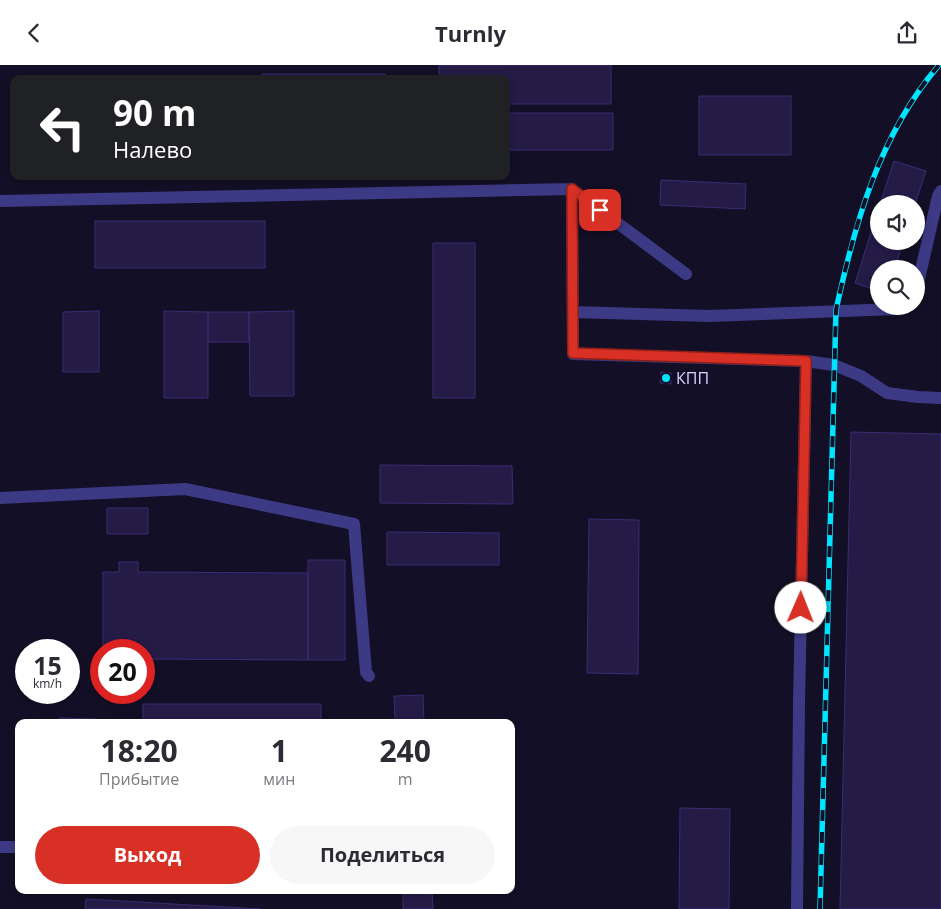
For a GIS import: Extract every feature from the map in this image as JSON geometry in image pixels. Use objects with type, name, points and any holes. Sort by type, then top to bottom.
[{"type":"lane","points":[[0,201],[572,189],[686,274]]},
{"type":"lane","points":[[572,189],[573,353],[806,361],[834,365],[861,376],[887,393],[941,398]]},
{"type":"lane","points":[[923,260],[938,196],[941,191]]},
{"type":"lane","points":[[573,312],[709,317],[870,310]]},
{"type":"lane","points":[[798,909],[799,703],[806,361]]},
{"type":"lane","points":[[0,498],[184,489],[354,524],[366,672],[369,676]]},
{"type":"lane","points":[[0,847],[15,847]]},
{"type":"building","points":[[439,65],[611,65],[611,104],[510,104],[510,75],[439,75]]},
{"type":"building","points":[[262,74],[385,74],[385,75]]},
{"type":"building","points":[[699,96],[791,96],[791,155],[699,155]]},
{"type":"building","points":[[510,113],[613,113],[613,150],[510,150]]},
{"type":"building","points":[[894,161],[926,171],[918,195],[883,195]]},
{"type":"building","points":[[661,180],[746,184],[745,209],[660,205]]},
{"type":"building","points":[[95,221],[265,221],[265,268],[95,268]]},
{"type":"building","points":[[870,236],[870,250],[900,250],[898,260],[870,260],[870,288],[855,283]]},
{"type":"building","points":[[433,243],[475,243],[475,398],[433,398]]},
{"type":"building","points":[[99,311],[99,372],[63,372],[63,312]]},
{"type":"building","points":[[164,311],[208,312],[208,398],[164,398]]},
{"type":"building","points":[[294,311],[294,396],[250,396],[249,312]]},
{"type":"building","points":[[208,312],[249,312],[249,342],[208,342]]},
{"type":"building","name":"КПП","points":[[661,372],[671,373],[671,384],[660,383]]},
{"type":"building","points":[[851,432],[941,434],[941,909],[840,909]]},
{"type":"building","points":[[380,465],[512,466],[513,504],[380,503]]},
{"type":"building","points":[[107,508],[148,508],[148,534],[107,534]]},
{"type":"building","points":[[589,519],[639,520],[638,674],[587,673]]},
{"type":"building","points":[[387,532],[499,533],[499,565],[387,565]]},
{"type":"building","points":[[308,560],[345,560],[345,660],[308,660]]},
{"type":"building","points":[[119,562],[138,562],[138,572],[308,573],[308,660],[155,659],[155,639],[103,639],[103,572],[119,572]]},
{"type":"building","points":[[423,695],[424,719],[395,719],[394,696]]},
{"type":"building","points":[[143,704],[321,704],[321,719],[143,719]]},
{"type":"building","points":[[59,718],[96,719],[59,719]]},
{"type":"building","points":[[680,808],[730,809],[729,909],[679,909]]},
{"type":"building","points":[[403,894],[432,894],[433,909],[403,909]]},
{"type":"building","points":[[86,899],[260,909],[85,909]]},
{"type":"railway","points":[[820,909],[836,310],[861,213],[885,150],[918,92],[939,65]]},
{"type":"place","name":"КПП","points":[[666,378]]},
{"type":"route","points":[[600,210],[572,189],[573,353],[806,361],[801,608]]}]
